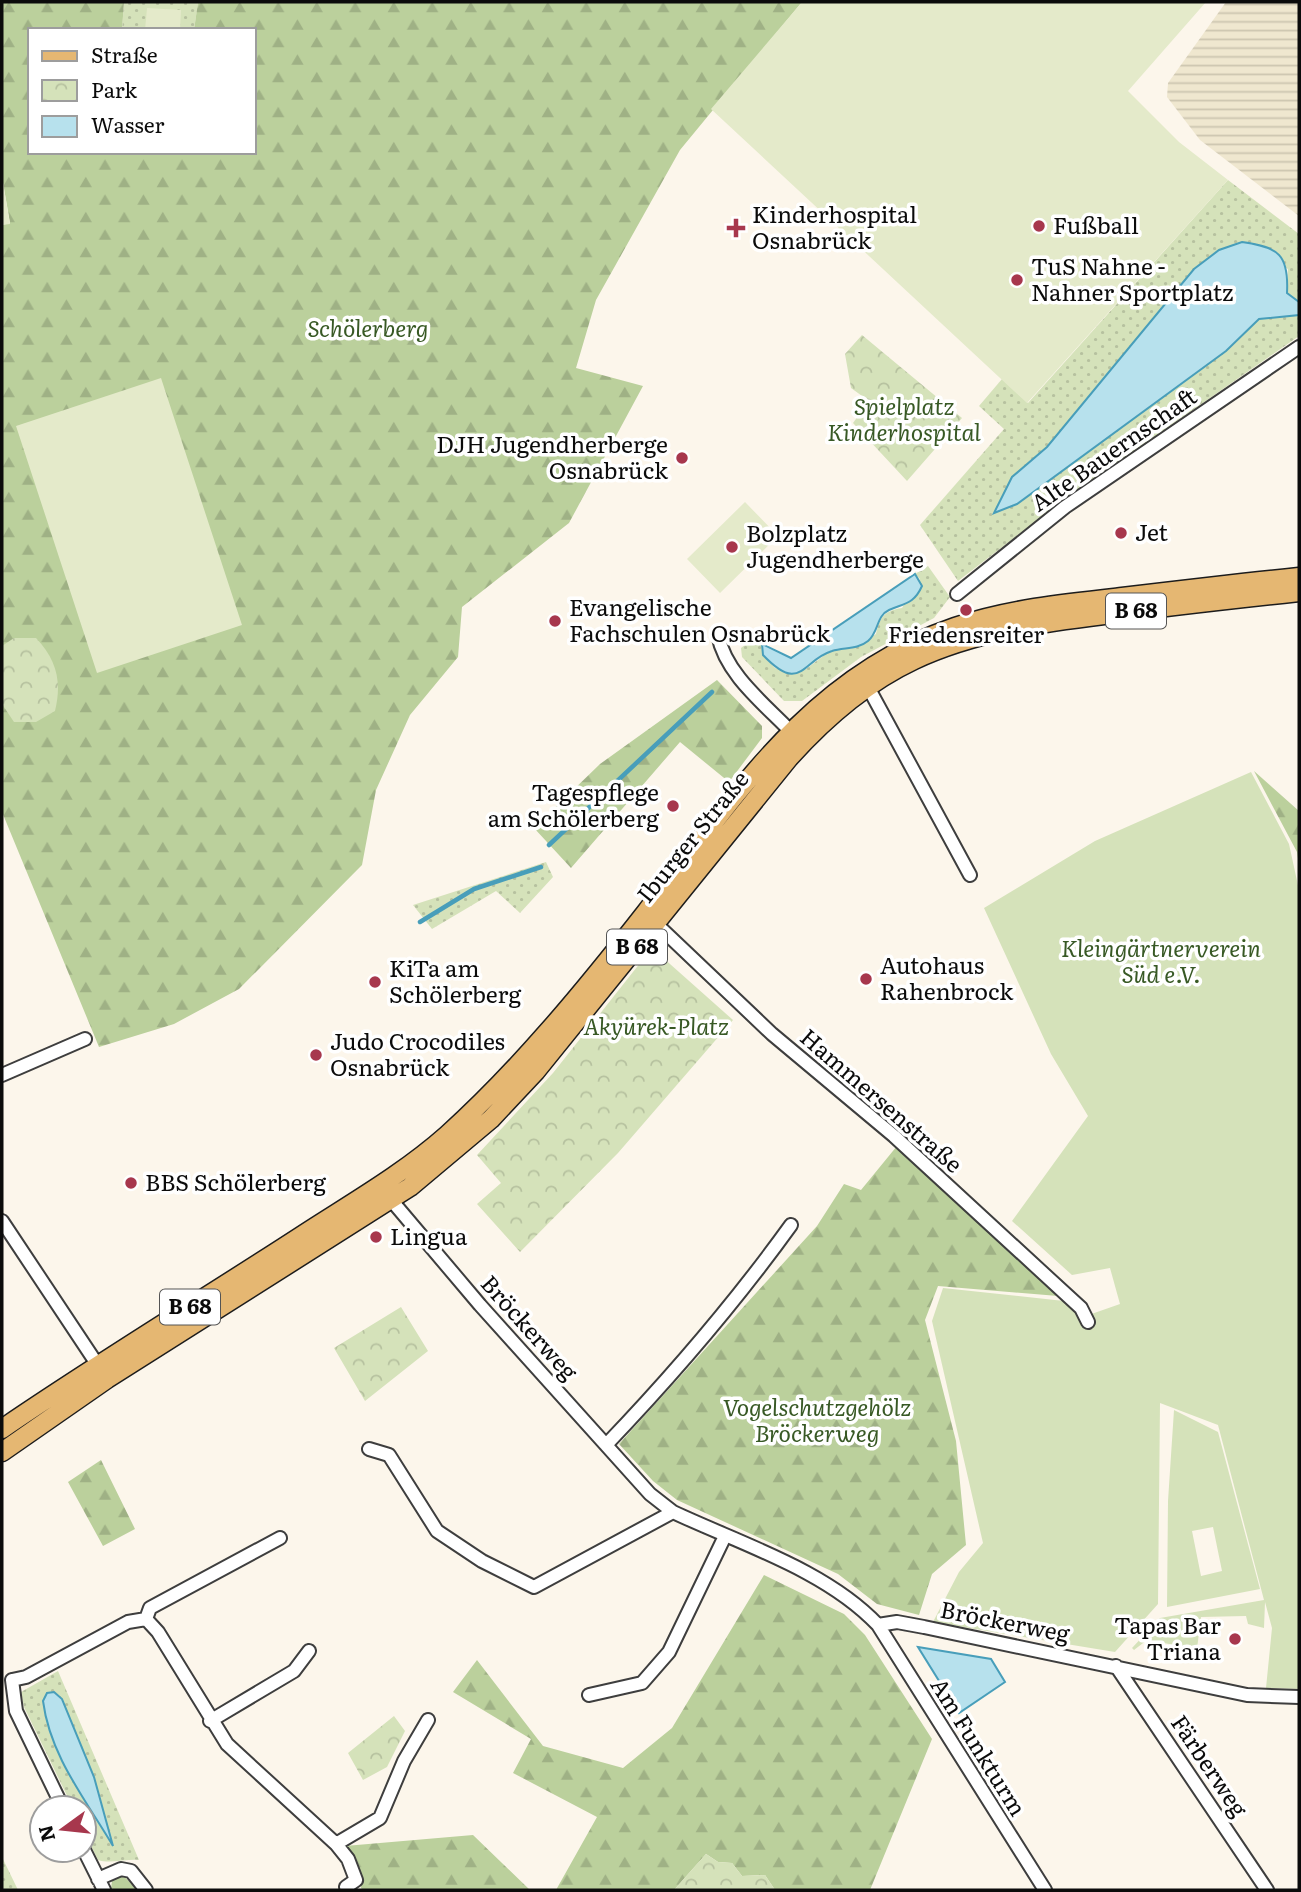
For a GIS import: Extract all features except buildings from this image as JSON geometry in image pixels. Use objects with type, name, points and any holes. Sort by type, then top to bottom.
[{"type":"main road","name":"Iburger Straße","points":[[2,1429],[391,1200],[449,1157],[491,1119],[536,1071],[650,918],[827,697],[860,672],[906,647],[957,626],[1079,602],[1299,576]]},
{"type":"main road","name":"Iburger Straße","points":[[796,737],[868,687],[913,661],[962,641],[1006,630],[1155,608],[1299,592]]},
{"type":"main road","name":"Iburger Straße","points":[[2,1452],[102,1371],[380,1185],[446,1135],[502,1080],[650,918]]},
{"type":"street","name":"Alte Bauernschaft","points":[[957,594],[1065,507],[1299,347]]},
{"type":"street","points":[[718,635],[721,648],[734,672],[796,737]]},
{"type":"street","points":[[868,687],[970,875]]},
{"type":"street","name":"Hammersenstraße","points":[[650,918],[772,1034],[894,1136],[1081,1308],[1088,1322]]},
{"type":"street","points":[[2,1075],[85,1039]]},
{"type":"street","name":"Bröckerweg","points":[[380,1185],[606,1445],[650,1494],[673,1512],[833,1586],[859,1605],[878,1625],[897,1622],[1247,1695],[1299,1697]]},
{"type":"street","points":[[2,1221],[102,1371]]},
{"type":"street","points":[[606,1445],[698,1348],[791,1225]]},
{"type":"street","points":[[369,1449],[388,1455],[438,1531],[482,1561],[534,1587],[673,1512]]},
{"type":"street","points":[[589,1695],[642,1683],[669,1651],[725,1536]]},
{"type":"street","points":[[146,1619],[150,1608],[280,1538]]},
{"type":"street","points":[[56,1794],[16,1711],[7,1677],[26,1677],[128,1622],[146,1619]]},
{"type":"street","points":[[146,1619],[158,1632],[210,1721],[227,1744],[336,1844],[348,1859],[356,1880],[345,1887]]},
{"type":"street","name":"Am Funkturm","points":[[878,1625],[1045,1890]]},
{"type":"street","points":[[210,1721],[294,1671],[309,1651]]},
{"type":"street","name":"Färberweg","points":[[1116,1666],[1267,1890]]},
{"type":"street","points":[[336,1844],[380,1818],[404,1761],[428,1720]]},
{"type":"street","points":[[91,1864],[101,1885],[121,1869],[131,1871],[146,1890]]},
{"type":"shaded area","points":[[1226,2],[1299,2],[1299,216],[1200,140],[1167,97],[1168,83]]},
{"type":"green space","name":"Schölerberg","points":[[2,2],[124,2],[122,28],[28,28],[28,154],[256,154],[256,28],[194,28],[198,2],[802,2],[680,150],[596,300],[576,368],[643,386],[569,523],[462,607],[458,657],[410,715],[376,790],[362,865],[239,989],[174,1024],[99,1047],[2,812],[2,225],[10,223],[2,177]]},
{"type":"green space","points":[[124,2],[198,2],[194,28],[122,28]]},
{"type":"green space","name":"TuS Nahne - Nahner Sportplatz","points":[[802,2],[1206,2],[1128,91],[1179,142],[1228,180],[1027,403],[711,109]]},
{"type":"green space","points":[[147,8],[181,10],[180,28],[145,28]]},
{"type":"green space","points":[[2,177],[10,224],[2,225]]},
{"type":"green space","points":[[1228,180],[1299,234],[1299,302],[1287,293],[1288,269],[1242,242],[1218,250],[1194,269],[1047,447],[1012,477],[995,513],[1017,504],[1226,351],[1259,319],[1299,315],[1299,336],[1061,502],[958,581],[920,525],[1004,429],[979,406],[1002,379],[1028,403]]},
{"type":"green space","name":"Spielplatz Kinderhospital","points":[[862,335],[962,418],[907,481],[853,423],[869,401],[851,388],[845,354]]},
{"type":"green space","points":[[161,378],[242,625],[97,673],[16,426]]},
{"type":"green space","name":"Bolzplatz Jugendherberge","points":[[745,502],[778,536],[720,593],[687,559]]},
{"type":"green space","points":[[928,566],[950,597],[934,618],[861,657],[802,701],[784,701],[742,657],[741,648],[753,639],[762,644],[763,655],[775,668],[791,673],[806,669],[830,651],[853,648],[876,634],[881,619],[887,613],[902,608],[920,579],[915,574]]},
{"type":"green space","points":[[14,638],[36,638],[49,655],[56,672],[58,690],[55,711],[36,722],[14,722],[2,704],[2,646]]},
{"type":"green space","points":[[717,680],[762,726],[762,738],[729,782],[680,742],[571,868],[534,828],[600,764]]},
{"type":"green space","points":[[1254,771],[1299,811],[1299,865],[1297,852]]},
{"type":"green space","name":"Kleingärtnerverein Süd e.V.","points":[[1251,772],[1289,844],[1299,890],[1299,1689],[1266,1688],[1272,1628],[1265,1602],[1264,1628],[1248,1624],[1246,1616],[1201,1617],[1197,1649],[1147,1640],[1134,1650],[1132,1648],[1160,1618],[1264,1600],[1218,1425],[1160,1403],[1158,1604],[1115,1652],[933,1622],[959,1572],[983,1543],[932,1321],[943,1288],[1064,1301],[1080,1318],[1120,1304],[1110,1268],[1072,1275],[1012,1221],[1088,1116],[1051,1054],[984,908],[1095,841]]},
{"type":"green space","points":[[546,862],[553,877],[520,913],[496,891],[432,929],[413,905]]},
{"type":"green space","name":"Akyürek-Platz","points":[[652,948],[733,1020],[618,1153],[520,1252],[477,1204],[501,1183],[477,1155],[553,1073]]},
{"type":"green space","name":"Vogelschutzgehölz Bröckerweg","points":[[897,1146],[1058,1296],[938,1286],[925,1320],[956,1441],[966,1545],[932,1574],[919,1615],[877,1604],[838,1574],[677,1500],[653,1481],[619,1444],[817,1226],[844,1184],[861,1190]]},
{"type":"green space","points":[[401,1307],[428,1351],[365,1401],[334,1348]]},
{"type":"green space","points":[[1174,1410],[1218,1432],[1260,1589],[1167,1607],[1168,1501]],"holes":[[[1213,1527],[1222,1571],[1201,1576],[1192,1531]]]},
{"type":"green space","points":[[101,1460],[135,1529],[103,1546],[68,1482]]},
{"type":"green space","points":[[764,1575],[844,1614],[865,1635],[932,1739],[870,1890],[775,1890],[765,1875],[742,1876],[732,1863],[718,1862],[706,1854],[674,1890],[556,1890],[597,1817],[513,1773],[531,1739],[453,1692],[477,1660],[543,1746],[623,1768],[672,1728]]},
{"type":"green space","points":[[58,1671],[139,1860],[98,1860],[98,1794],[66,1794],[24,1707],[21,1692]]},
{"type":"green space","points":[[394,1716],[405,1731],[387,1767],[363,1780],[348,1753]]},
{"type":"green space","points":[[473,1835],[530,1890],[362,1890],[345,1846]]},
{"type":"green space","points":[[706,1854],[718,1862],[732,1863],[742,1876],[765,1875],[775,1890],[674,1890]]},
{"type":"green space","points":[[2,1857],[18,1890],[2,1890]]},
{"type":"green space","points":[[123,1875],[137,1890],[111,1890],[112,1880]]},
{"type":"water","points":[[1242,242],[1265,247],[1279,255],[1286,270],[1287,293],[1299,302],[1299,315],[1259,319],[1226,351],[1017,504],[994,513],[1012,477],[1047,447],[1194,269],[1219,250]]},
{"type":"water","points":[[915,574],[922,586],[916,596],[885,613],[872,637],[864,644],[822,655],[794,674],[776,667],[763,655],[762,644],[791,658]]},
{"type":"water","points":[[918,1647],[991,1659],[1005,1682],[959,1713]]},
{"type":"water","points":[[54,1692],[62,1699],[94,1777],[113,1846],[98,1822],[98,1794],[81,1794],[61,1759],[47,1721],[43,1701],[47,1693]]},
{"type":"waterway","points":[[549,845],[712,692]]},
{"type":"waterway","points":[[420,922],[474,889],[541,867]]},
{"type":"place","name":"Fußball","points":[[1039,226]]},
{"type":"place","name":"Kinderhospital Osnabrück","points":[[736,228]]},
{"type":"place","name":"TuS Nahne - Nahner Sportplatz","points":[[1017,280]]},
{"type":"place","name":"DJH Jugendherberge Osnabrück","points":[[682,458]]},
{"type":"place","name":"Jet","points":[[1121,533]]},
{"type":"place","name":"Bolzplatz Jugendherberge","points":[[732,547]]},
{"type":"place","name":"Friedensreiter","points":[[966,610]]},
{"type":"place","name":"Evangelische Fachschulen Osnabrück","points":[[555,621]]},
{"type":"place","name":"Tagespflege am Schölerberg","points":[[673,806]]},
{"type":"place","name":"Autohaus Rahenbrock","points":[[866,979]]},
{"type":"place","name":"KiTa am Schölerberg","points":[[375,982]]},
{"type":"place","name":"Judo Crocodiles Osnabrück","points":[[316,1055]]},
{"type":"place","name":"BBS Schölerberg","points":[[131,1183]]},
{"type":"place","name":"Lingua","points":[[376,1237]]},
{"type":"place","name":"Tapas Bar Triana","points":[[1235,1639]]}]
